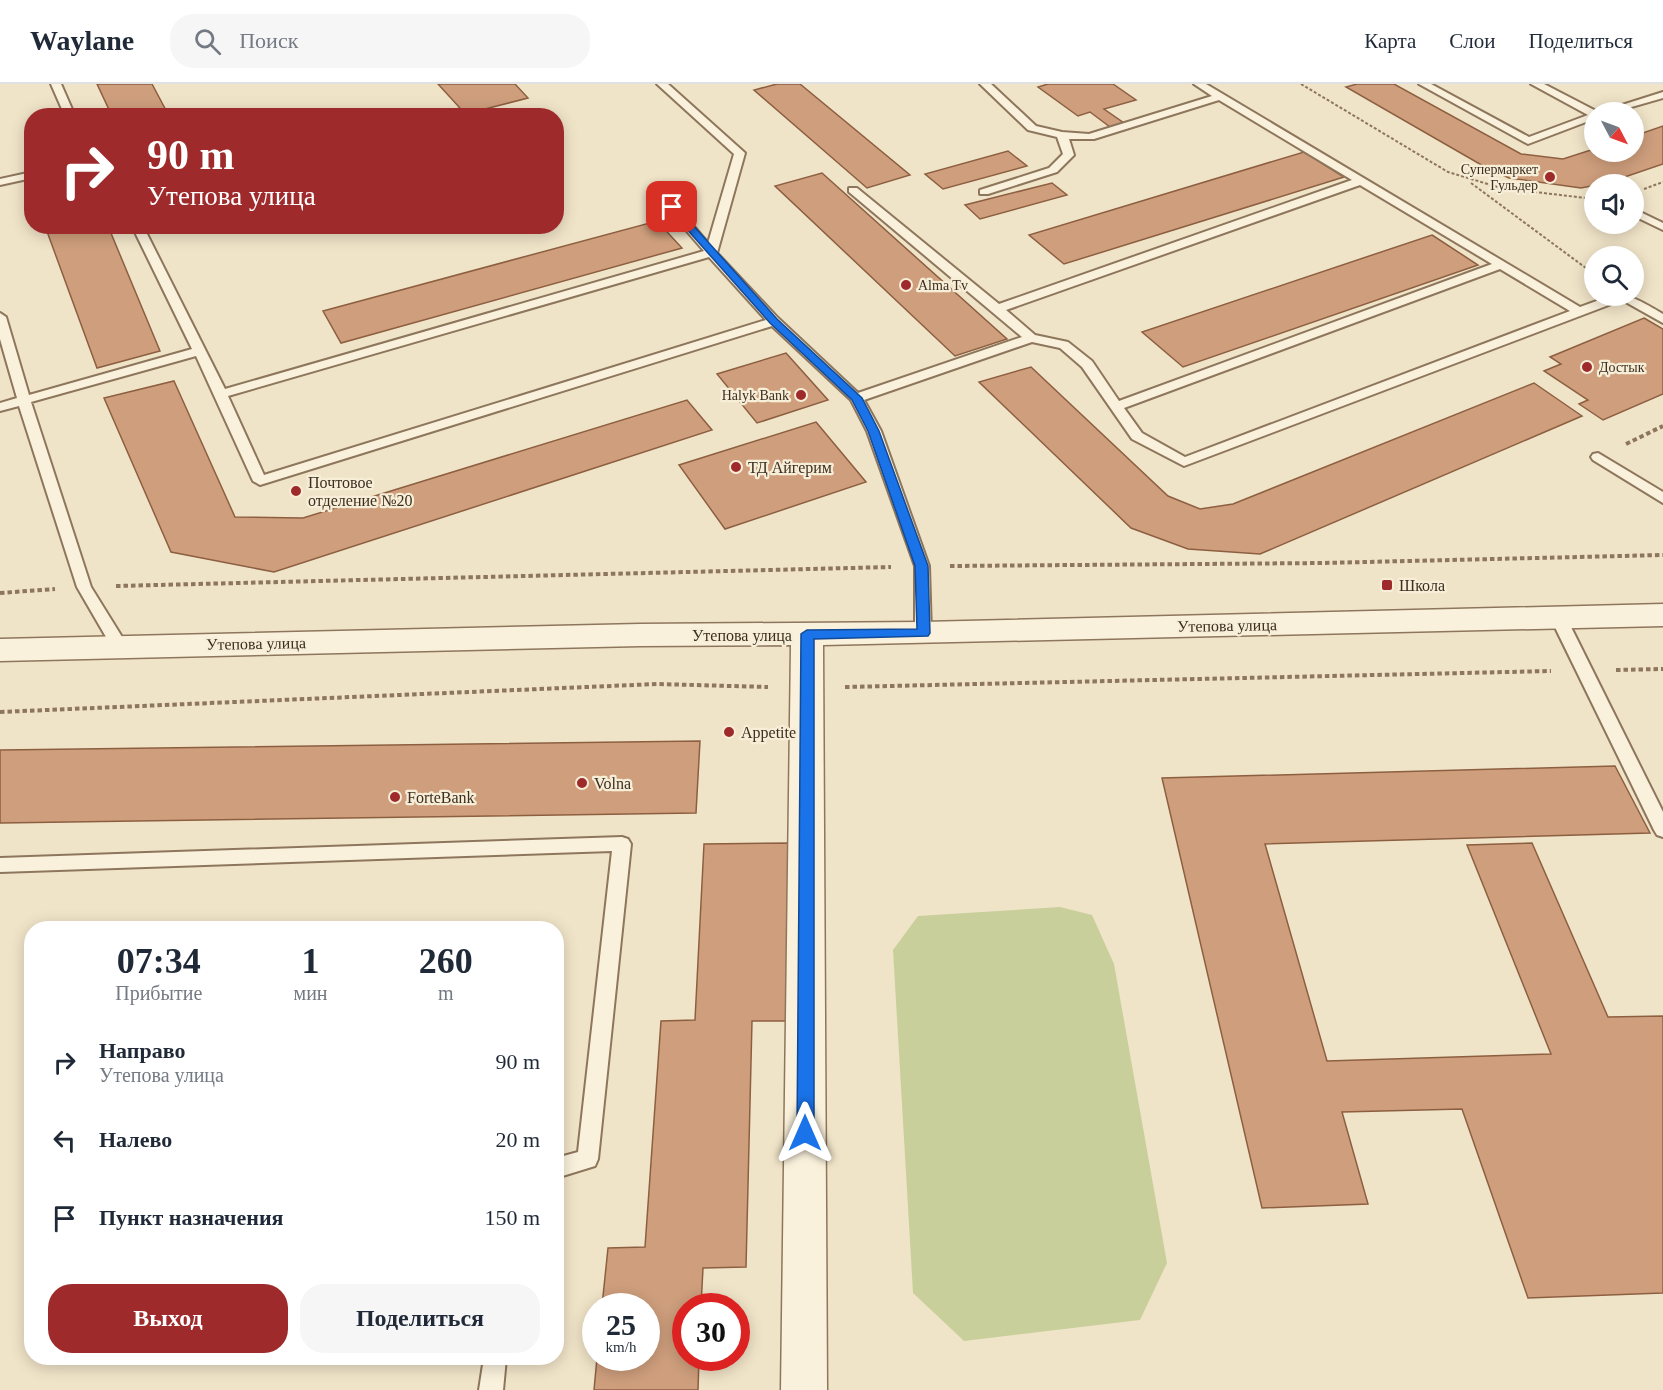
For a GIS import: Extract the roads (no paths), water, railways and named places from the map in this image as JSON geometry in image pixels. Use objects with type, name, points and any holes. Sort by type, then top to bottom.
[{"type":"street","name":"Утепова улица","points":[[0,650],[119,645],[640,635],[923,633],[1663,615]]},
{"type":"street","points":[[804,1390],[807,634]]},
{"type":"lane","points":[[56,84],[66,108]]},
{"type":"lane","points":[[662,84],[740,153],[711,253]]},
{"type":"lane","points":[[985,84],[1032,128],[1062,135],[1090,137],[1218,97]]},
{"type":"lane","points":[[1199,84],[1577,310]]},
{"type":"lane","points":[[1424,84],[1528,141],[1584,119]]},
{"type":"lane","points":[[1536,84],[1584,110]]},
{"type":"lane","points":[[1639,102],[1663,95]]},
{"type":"lane","points":[[984,192],[1053,170],[1069,154],[1062,135]]},
{"type":"lane","points":[[0,182],[24,177]]},
{"type":"lane","points":[[997,309],[1361,181]]},
{"type":"lane","points":[[853,190],[1031,338],[1064,345],[1087,364],[1137,436],[1184,462],[1589,306]]},
{"type":"lane","points":[[659,192],[774,321],[856,398],[874,431],[922,566],[923,633]]},
{"type":"lane","points":[[1644,217],[1663,227]]},
{"type":"lane","points":[[140,234],[201,351],[260,481],[774,321]]},
{"type":"lane","points":[[221,393],[711,253]]},
{"type":"lane","points":[[1116,407],[1501,265]]},
{"type":"lane","points":[[1641,306],[1663,319]]},
{"type":"lane","points":[[0,317],[24,401],[84,587],[119,645]]},
{"type":"lane","points":[[856,398],[1031,338]]},
{"type":"lane","points":[[0,407],[201,351]]},
{"type":"lane","points":[[1598,457],[1663,498]]},
{"type":"lane","points":[[1558,617],[1663,830]]},
{"type":"lane","points":[[0,865],[621,844],[588,1160],[564,1166]]},
{"type":"lane","points":[[491,1390],[494,1365]]},
{"type":"place","name":"Супермаркет Гульдер","points":[[1550,177]]},
{"type":"place","name":"Alma Tv","points":[[906,285]]},
{"type":"place","name":"Достык","points":[[1587,367]]},
{"type":"place","name":"Halyk Bank","points":[[801,395]]},
{"type":"place","name":"ТД Айгерим","points":[[736,467]]},
{"type":"place","name":"Почтовое отделение №20","points":[[296,491]]},
{"type":"place","name":"Школа","points":[[1387,585]]},
{"type":"place","name":"Appetite","points":[[729,732]]},
{"type":"place","name":"Volna","points":[[582,783]]},
{"type":"place","name":"ForteBank","points":[[395,797]]}]
